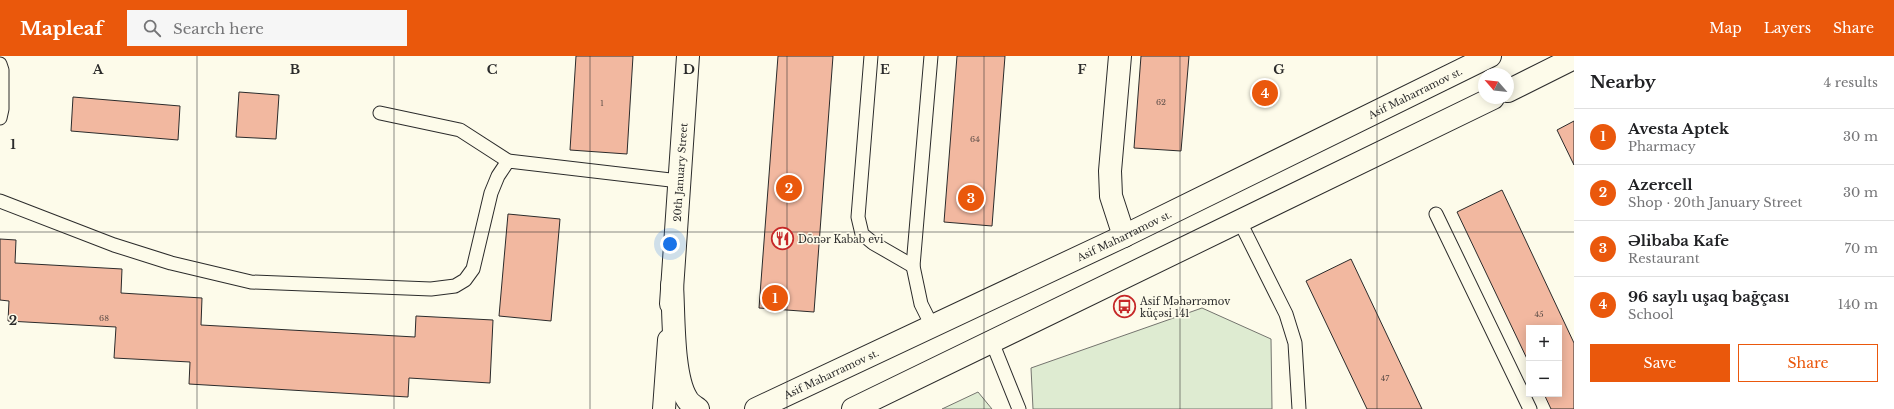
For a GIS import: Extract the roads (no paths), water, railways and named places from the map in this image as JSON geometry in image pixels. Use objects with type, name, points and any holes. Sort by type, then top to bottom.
[{"type":"main road","name":"20th January Street","points":[[664,409],[688,56]]},
{"type":"main road","points":[[1120,56],[1111,177],[1111,196],[1124,236]]},
{"type":"main road","name":"Asif Maharramov st.","points":[[756,409],[1124,236],[1490,56]]},
{"type":"main road","points":[[1514,88],[1574,58]]},
{"type":"main road","points":[[853,409],[1481,104]]},
{"type":"main road","points":[[672,285],[680,382],[687,400],[698,409]]},
{"type":"lane","points":[[871,56],[858,217],[862,234],[873,243],[913,266]]},
{"type":"lane","points":[[931,56],[913,266],[921,304],[932,326]]},
{"type":"lane","points":[[0,64],[2,70],[2,109],[0,118]]},
{"type":"lane","points":[[380,113],[460,130],[508,161],[679,181]]},
{"type":"lane","points":[[0,202],[114,245],[171,263],[251,282],[431,289],[455,286],[465,280],[473,269],[491,193],[498,176],[508,161]]},
{"type":"lane","points":[[1436,214],[1530,409]]},
{"type":"lane","points":[[1240,222],[1286,314],[1295,343],[1298,409]]},
{"type":"lane","points":[[992,342],[1019,409]]},
{"type":"place","name":"96 saylı uşaq bağçası","points":[[1265,93]]},
{"type":"place","name":"Azercell","points":[[789,188]]},
{"type":"place","name":"Əlibaba Kafe","points":[[971,198]]},
{"type":"place","name":"Dönər Kabab evi","points":[[782,239]]},
{"type":"place","name":"Avesta Aptek","points":[[775,298]]},
{"type":"place","name":"Asif Məhərrəmov küçəsi 141","points":[[1125,307]]}]
